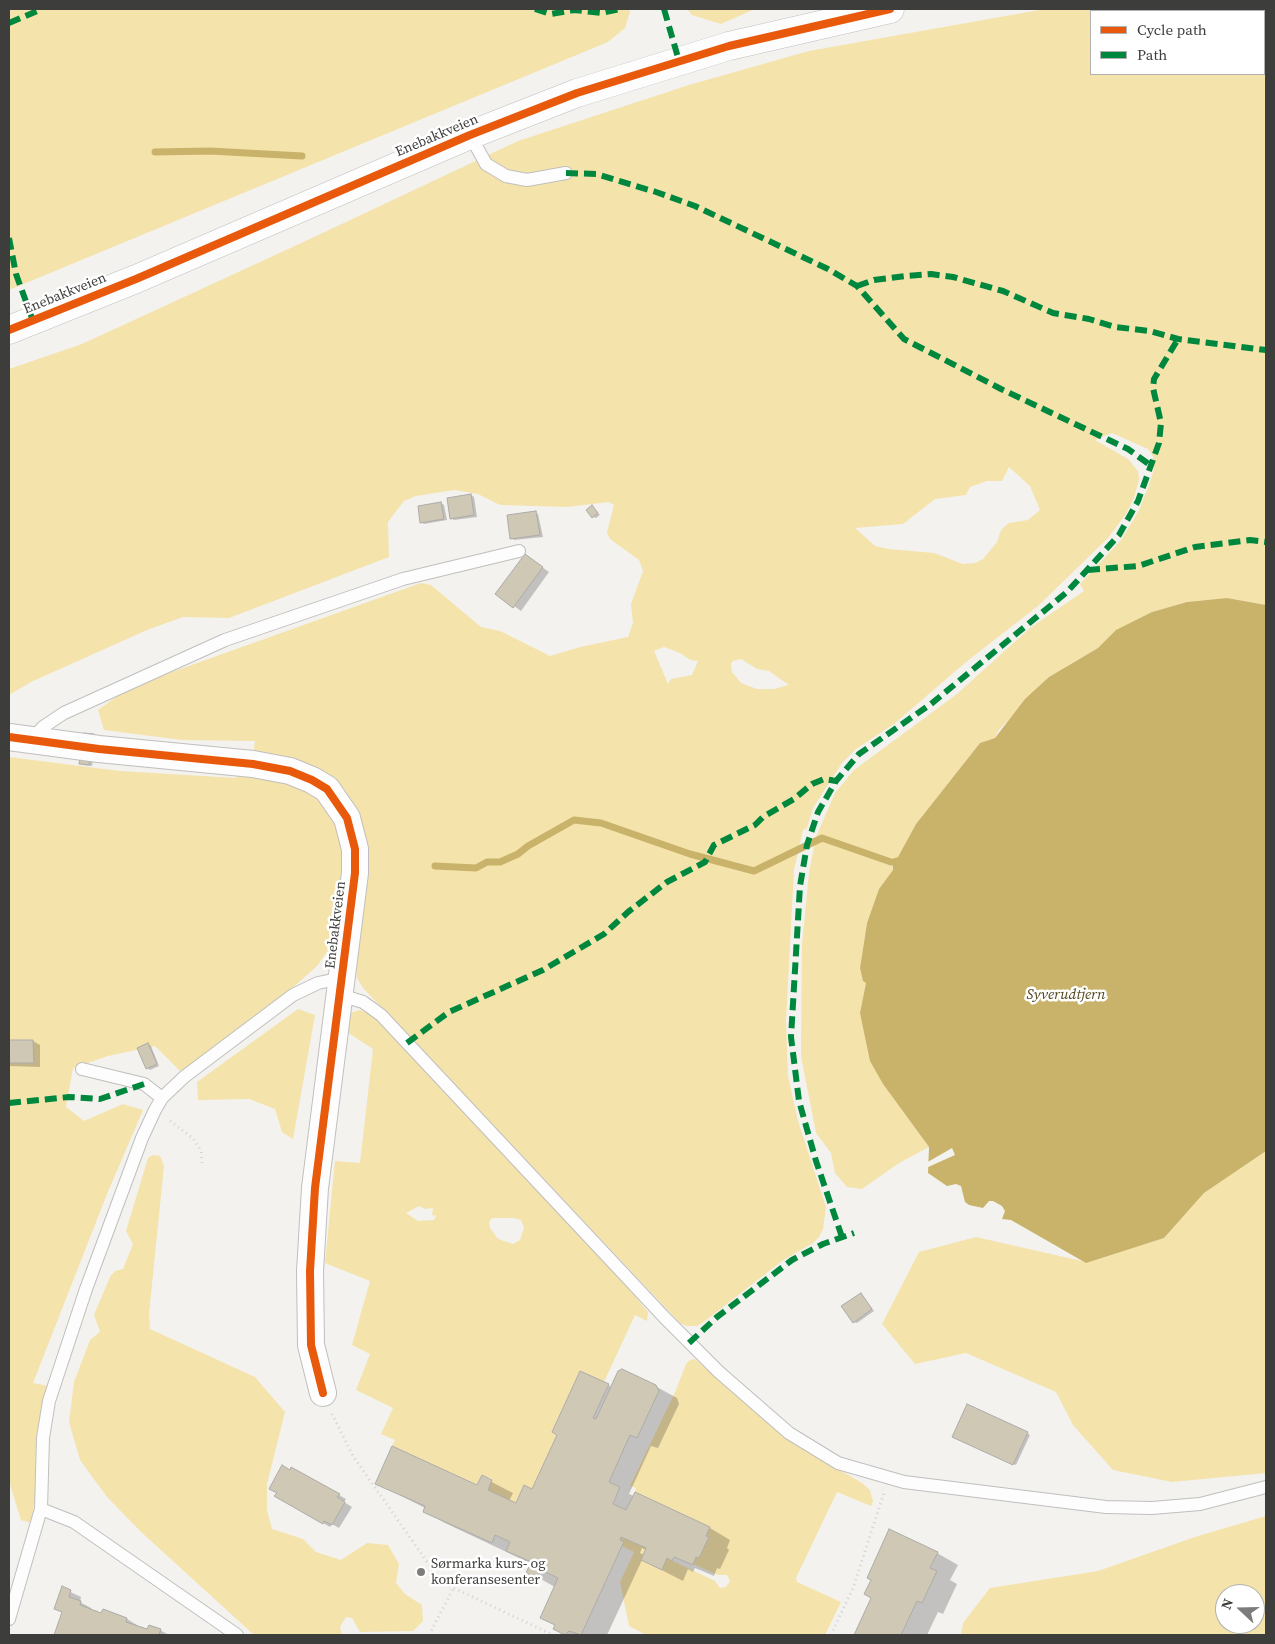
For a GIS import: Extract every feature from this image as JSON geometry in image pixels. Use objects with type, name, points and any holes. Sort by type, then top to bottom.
[{"type":"main road","name":"Enebakkveien","points":[[9,330],[136,279],[470,135],[577,93],[653,68],[781,33],[890,9]]},
{"type":"street","name":"Enebakkveien","points":[[20,739],[252,764],[290,771],[312,780],[327,790],[347,818],[355,849],[353,895],[316,1188],[311,1254],[309,1324],[315,1367],[323,1393]]},
{"type":"lane","points":[[470,135],[486,164],[506,176],[527,180],[566,173]]},
{"type":"lane","points":[[20,739],[64,713],[225,640],[395,582],[519,551]]},
{"type":"lane","points":[[9,1619],[41,1509],[43,1438],[50,1401],[83,1298],[137,1152],[155,1110],[162,1098],[184,1077],[293,995],[318,982],[341,987],[381,1015],[665,1318],[746,1397],[805,1444],[846,1466],[888,1479],[1075,1504],[1129,1508],[1200,1504],[1266,1487]]},
{"type":"lane","points":[[82,1069],[144,1084],[162,1098]]},
{"type":"lane","points":[[41,1509],[74,1522],[237,1635]]},
{"type":"path","points":[[155,1110],[192,1138],[201,1151],[202,1163]]},
{"type":"path","points":[[323,1393],[353,1456],[441,1582],[553,1635]]},
{"type":"path","points":[[831,1635],[861,1567],[888,1479]]},
{"type":"path","points":[[429,1635],[453,1589]]},
{"type":"shaded area","points":[[9,9],[629,9],[630,12],[625,28],[608,42],[9,290]]},
{"type":"shaded area","points":[[687,9],[755,9],[721,24],[692,15]]},
{"type":"shaded area","points":[[1045,9],[1222,10],[1090,10],[1090,75],[1265,75],[1266,26],[1266,605],[1227,598],[1187,602],[1152,612],[1117,630],[1098,648],[1049,677],[998,731],[995,738],[980,743],[916,824],[898,857],[891,862],[893,870],[879,889],[867,923],[860,968],[863,980],[866,983],[860,1013],[883,1084],[929,1147],[899,1163],[862,1189],[847,1187],[835,1173],[831,1153],[816,1133],[801,1056],[802,945],[809,872],[816,837],[835,793],[854,770],[957,694],[1030,628],[1084,591],[1080,584],[1121,540],[1138,512],[1148,488],[1154,469],[1153,456],[1148,449],[1112,433],[1095,440],[1128,459],[1138,471],[1139,479],[1134,498],[1126,514],[1108,538],[1038,606],[966,662],[894,724],[856,749],[842,763],[813,808],[807,828],[803,830],[794,870],[786,1021],[788,1076],[798,1121],[826,1207],[823,1229],[813,1243],[782,1261],[697,1326],[687,1326],[680,1323],[363,988],[357,978],[355,961],[362,825],[253,755],[255,741],[182,740],[104,730],[98,710],[130,687],[421,583],[431,585],[481,627],[500,631],[550,656],[580,647],[628,637],[633,623],[631,604],[643,571],[639,560],[610,539],[607,532],[614,505],[609,502],[567,507],[500,505],[478,494],[454,490],[416,496],[404,501],[388,522],[389,557],[229,618],[183,617],[147,630],[31,682],[9,695],[9,369],[82,344],[518,141],[689,85],[809,51]],"holes":[[[1009,467],[1030,486],[1040,510],[1028,520],[1009,523],[1001,530],[997,542],[983,559],[975,563],[963,564],[934,553],[875,546],[855,528],[903,524],[935,499],[966,495],[970,487],[987,481],[1002,481]],[[664,647],[680,653],[690,660],[698,661],[692,675],[671,679],[668,684],[654,651]],[[741,659],[757,669],[769,671],[789,685],[774,689],[757,689],[741,683],[732,672],[731,664],[733,661]]]},
{"type":"shaded area","points":[[9,757],[120,771],[236,778],[240,771],[275,777],[314,793],[332,813],[345,851],[334,942],[317,966],[289,991],[182,1073],[155,1046],[108,1056],[73,1068],[66,1107],[84,1121],[123,1104],[143,1110],[107,1194],[33,1383],[48,1386],[36,1437],[35,1497],[31,1523],[21,1520],[9,1481]]},
{"type":"shaded area","points":[[298,1009],[315,1015],[293,1139],[282,1132],[275,1109],[249,1099],[198,1100],[197,1082]]},
{"type":"shaded area","points":[[360,1010],[370,1014],[388,1031],[611,1267],[648,1312],[647,1321],[635,1315],[604,1382],[580,1371],[552,1432],[557,1435],[532,1489],[524,1485],[516,1503],[488,1490],[492,1479],[482,1475],[477,1485],[392,1446],[395,1440],[381,1434],[393,1408],[356,1390],[370,1354],[352,1345],[370,1281],[325,1263],[335,1161],[360,1163],[373,1049],[347,1032],[350,1013]],"holes":[[[419,1206],[425,1209],[433,1208],[432,1215],[436,1216],[434,1220],[418,1221],[406,1213]],[[492,1218],[514,1218],[521,1220],[524,1228],[520,1240],[513,1244],[498,1239],[490,1228],[489,1222]]]},
{"type":"shaded area","points":[[1266,1151],[1266,1473],[1172,1482],[1113,1470],[1073,1425],[1056,1392],[966,1353],[915,1364],[882,1324],[919,1252],[976,1237],[1086,1262],[1164,1238],[1204,1193]]},
{"type":"shaded area","points":[[153,1155],[160,1156],[164,1166],[149,1314],[150,1329],[255,1377],[285,1412],[267,1484],[267,1510],[272,1529],[303,1539],[316,1552],[341,1560],[367,1543],[388,1545],[399,1564],[396,1583],[405,1594],[422,1605],[423,1621],[413,1631],[360,1632],[352,1618],[346,1617],[340,1627],[342,1635],[254,1635],[140,1531],[107,1497],[80,1460],[69,1422],[74,1382],[90,1340],[100,1332],[94,1315],[110,1277],[115,1271],[123,1269],[133,1244],[126,1231],[148,1158]]},
{"type":"shaded area","points":[[695,1359],[786,1438],[862,1483],[870,1490],[873,1501],[871,1506],[837,1492],[796,1578],[797,1582],[841,1602],[825,1635],[646,1635],[629,1626],[620,1582],[634,1552],[622,1546],[624,1542],[620,1540],[621,1537],[646,1548],[641,1560],[661,1570],[667,1558],[715,1581],[720,1588],[726,1587],[730,1581],[727,1575],[718,1575],[693,1564],[696,1557],[699,1558],[709,1537],[706,1536],[710,1527],[635,1492],[636,1488],[630,1486],[676,1390],[686,1364],[690,1360]]},
{"type":"shaded area","points":[[1266,1516],[1266,1635],[961,1635],[963,1623],[990,1588],[1098,1571],[1195,1537]]},
{"type":"water","name":"Syverudtjern","points":[[1227,598],[1266,605],[1266,1151],[1204,1193],[1164,1238],[1086,1263],[1011,1220],[1002,1219],[1005,1211],[1002,1206],[993,1201],[989,1201],[983,1208],[969,1205],[965,1202],[961,1186],[956,1184],[947,1186],[928,1173],[929,1147],[883,1084],[870,1061],[860,1013],[866,983],[863,981],[860,968],[867,923],[879,889],[893,870],[892,859],[898,857],[916,824],[980,743],[995,738],[1025,699],[1049,677],[1098,648],[1116,630],[1152,612],[1187,602]]},
{"type":"pier","points":[[952,1148],[955,1155],[926,1168],[926,1163]]},
{"type":"building","points":[[471,494],[474,515],[450,519],[447,498]]},
{"type":"building","points":[[441,502],[444,519],[420,523],[418,506]]},
{"type":"building","points":[[592,505],[598,513],[592,518],[586,510]]},
{"type":"building","points":[[536,511],[540,535],[510,539],[507,515]]},
{"type":"building","points":[[525,554],[543,567],[513,608],[495,594]]},
{"type":"building","points":[[84,733],[94,734],[89,765],[79,764]]},
{"type":"building","points":[[9,1040],[33,1040],[34,1063],[9,1063]]},
{"type":"building","points":[[148,1043],[157,1064],[146,1069],[137,1048]]},
{"type":"building","points":[[861,1293],[872,1309],[853,1323],[841,1306]]},
{"type":"building","points":[[622,1369],[656,1385],[659,1391],[637,1438],[630,1435],[609,1482],[620,1487],[613,1504],[626,1510],[635,1492],[710,1527],[706,1536],[709,1537],[699,1558],[696,1557],[693,1565],[674,1557],[672,1561],[667,1558],[662,1570],[641,1560],[646,1548],[621,1537],[620,1540],[624,1542],[581,1635],[569,1631],[565,1635],[553,1629],[555,1625],[540,1618],[558,1578],[541,1570],[537,1578],[526,1573],[531,1562],[506,1551],[510,1542],[495,1535],[492,1543],[423,1512],[425,1506],[375,1484],[392,1446],[477,1485],[482,1475],[492,1480],[488,1490],[516,1503],[524,1485],[532,1489],[557,1435],[552,1432],[580,1371],[609,1384],[593,1418],[596,1419],[618,1371]]},
{"type":"building","points":[[967,1404],[1028,1432],[1013,1465],[952,1437]]},
{"type":"building","points":[[282,1465],[290,1470],[291,1467],[340,1494],[337,1497],[345,1502],[332,1525],[324,1521],[323,1524],[274,1496],[277,1493],[269,1489]]},
{"type":"building","points":[[889,1529],[938,1552],[930,1568],[937,1571],[922,1603],[917,1601],[901,1635],[854,1635],[871,1598],[864,1594],[871,1580],[867,1578]]},
{"type":"building","points":[[62,1586],[71,1590],[69,1597],[81,1601],[80,1605],[101,1613],[103,1609],[127,1618],[126,1622],[147,1629],[149,1625],[161,1629],[159,1635],[54,1635],[62,1612],[54,1609]]},
{"type":"waterway","points":[[155,152],[210,151],[302,156]]},
{"type":"waterway","points":[[435,866],[476,868],[487,862],[500,862],[518,854],[528,846],[574,820],[601,823],[690,854],[754,871],[822,838],[891,862]]},
{"type":"marked path","points":[[9,23],[42,9]]},
{"type":"marked path","points":[[535,9],[551,14],[574,10],[601,13],[620,9]]},
{"type":"marked path","points":[[664,9],[679,61]]},
{"type":"marked path","points":[[566,173],[596,174],[695,206],[828,269],[857,286],[904,339],[1001,389],[1128,449],[1150,465]]},
{"type":"marked path","points":[[9,238],[16,274],[33,321]]},
{"type":"marked path","points":[[857,286],[874,280],[905,276],[931,274],[953,277],[1003,291],[1053,313],[1089,319],[1115,327],[1150,331],[1178,339],[1266,350]]},
{"type":"marked path","points":[[842,1237],[816,1161],[799,1101],[791,1037],[800,886],[807,845],[818,812],[836,781],[859,754],[931,704],[1067,592],[1119,535],[1138,501],[1159,443],[1161,423],[1153,388],[1154,379],[1178,339]]},
{"type":"marked path","points":[[1088,570],[1138,566],[1195,547],[1250,540],[1266,542]]},
{"type":"marked path","points":[[407,1043],[449,1012],[543,970],[604,934],[628,912],[667,882],[705,862],[714,845],[755,825],[763,817],[794,799],[812,784],[824,779],[836,781]]},
{"type":"marked path","points":[[9,1103],[69,1097],[100,1099],[144,1084]]},
{"type":"marked path","points":[[689,1343],[717,1317],[792,1260],[823,1244],[854,1233]]},
{"type":"cycle path","points":[[9,330],[136,279],[470,135],[577,93],[729,46],[890,9]]},
{"type":"cycle path","points":[[9,737],[99,749],[253,764],[290,771],[312,780],[327,789],[347,818],[355,849],[355,873],[315,1188],[310,1271],[311,1345],[323,1393]]},
{"type":"place","name":"Sørmarka kurs- og konferansesenter","points":[[421,1572]]}]
